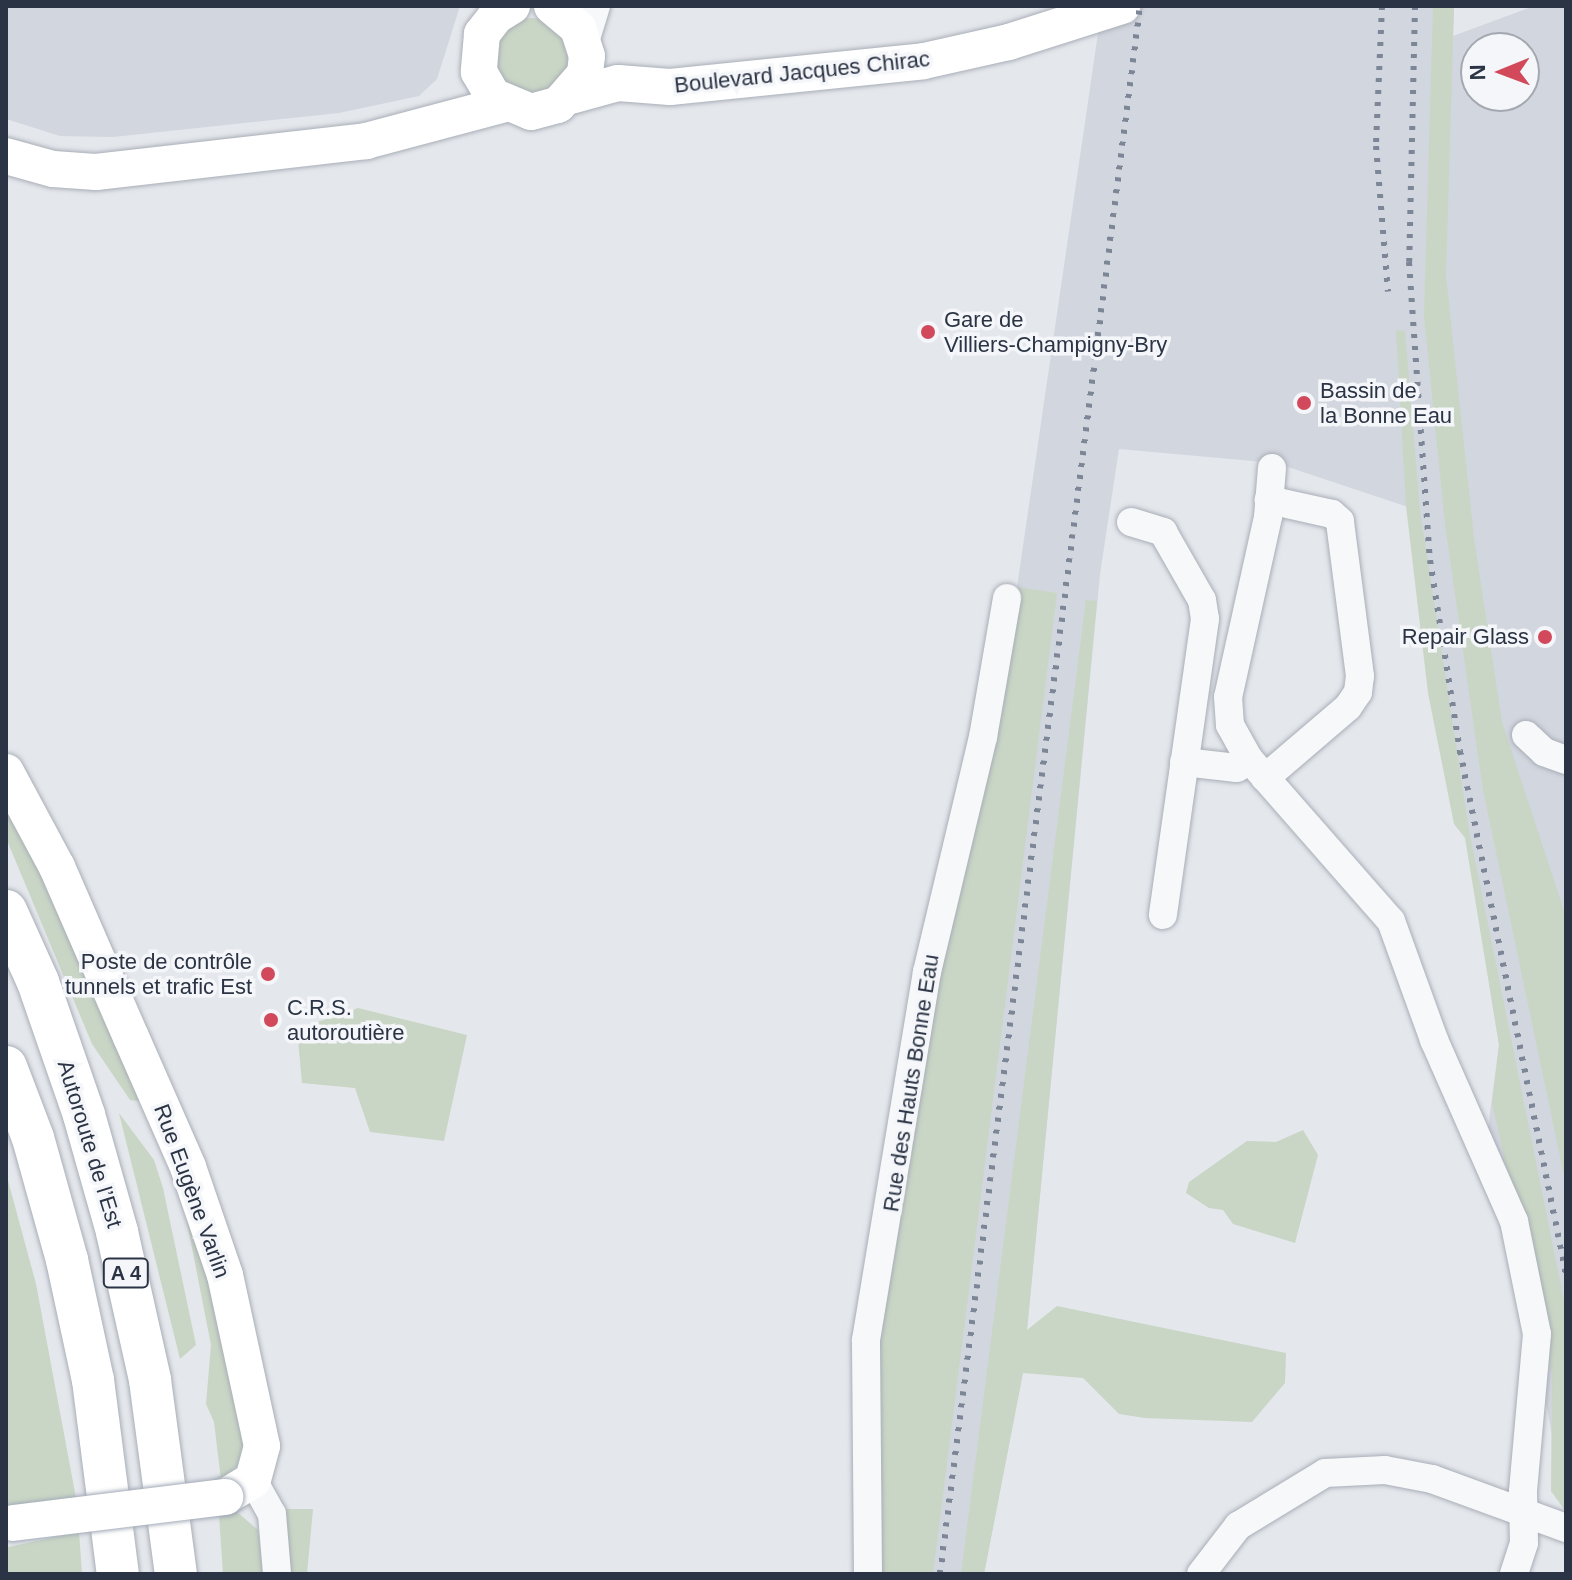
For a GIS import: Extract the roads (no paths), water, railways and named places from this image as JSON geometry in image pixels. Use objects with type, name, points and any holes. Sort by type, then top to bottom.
[{"type":"highway","name":"Autoroute de l’Est","points":[[6,911],[38,982],[84,1115],[117,1232],[150,1380],[176,1574]]},
{"type":"highway","name":"A 4","points":[[6,1067],[33,1138],[67,1260],[95,1394],[118,1574]]},
{"type":"main road","points":[[442,117],[466,87],[488,24],[512,6]]},
{"type":"main road","points":[[552,6],[568,15],[586,49],[618,83]]},
{"type":"main road","name":"Boulevard Jacques Chirac","points":[[6,156],[53,169],[96,172],[366,141],[442,117],[505,104],[545,110],[571,96],[618,83],[670,87],[848,71],[1009,42],[1122,6]]},
{"type":"main road","points":[[571,96],[585,74],[586,49]]},
{"type":"main road","points":[[477,58],[485,85],[505,104]]},
{"type":"main road","name":"Rue Eugène Varlin","points":[[6,772],[57,867],[188,1167],[225,1275],[262,1446],[239,1488]]},
{"type":"main road","points":[[8,1524],[239,1488]]},
{"type":"street","points":[[586,49],[596,6]]},
{"type":"street","points":[[1272,468],[1269,500],[1227,712],[1257,768],[1391,921],[1434,1040],[1514,1221],[1537,1334],[1522,1510],[1524,1543],[1514,1574]]},
{"type":"street","points":[[1184,762],[1257,768],[1348,707],[1358,692],[1360,676],[1340,521],[1332,514],[1269,500]]},
{"type":"street","points":[[1131,522],[1163,532],[1202,600],[1203,629],[1163,915]]},
{"type":"street","name":"Rue des Hauts Bonne Eau","points":[[868,1574],[866,1340],[927,972],[970,798],[1007,598]]},
{"type":"street","points":[[1203,629],[1242,635]]},
{"type":"street","points":[[1526,735],[1544,752],[1566,760]]},
{"type":"street","points":[[1201,1574],[1238,1526],[1325,1473],[1385,1470],[1417,1476],[1522,1510],[1566,1528]]},
{"type":"street","points":[[239,1488],[272,1514],[277,1574]]},
{"type":"railway","points":[[940,1574],[1140,6]]},
{"type":"railway","points":[[1382,6],[1376,146],[1388,292]]},
{"type":"railway","points":[[1415,6],[1409,262],[1430,560],[1460,751],[1566,1274]]},
{"type":"place","name":"Gare de Villiers-Champigny-Bry","points":[[928,332]]},
{"type":"place","name":"Bassin de la Bonne Eau","points":[[1304,403]]},
{"type":"place","name":"Repair Glass","points":[[1545,637]]},
{"type":"place","name":"Poste de contrôle tunnels et trafic Est","points":[[268,974]]},
{"type":"place","name":"C.R.S. autoroutière","points":[[271,1020]]}]
